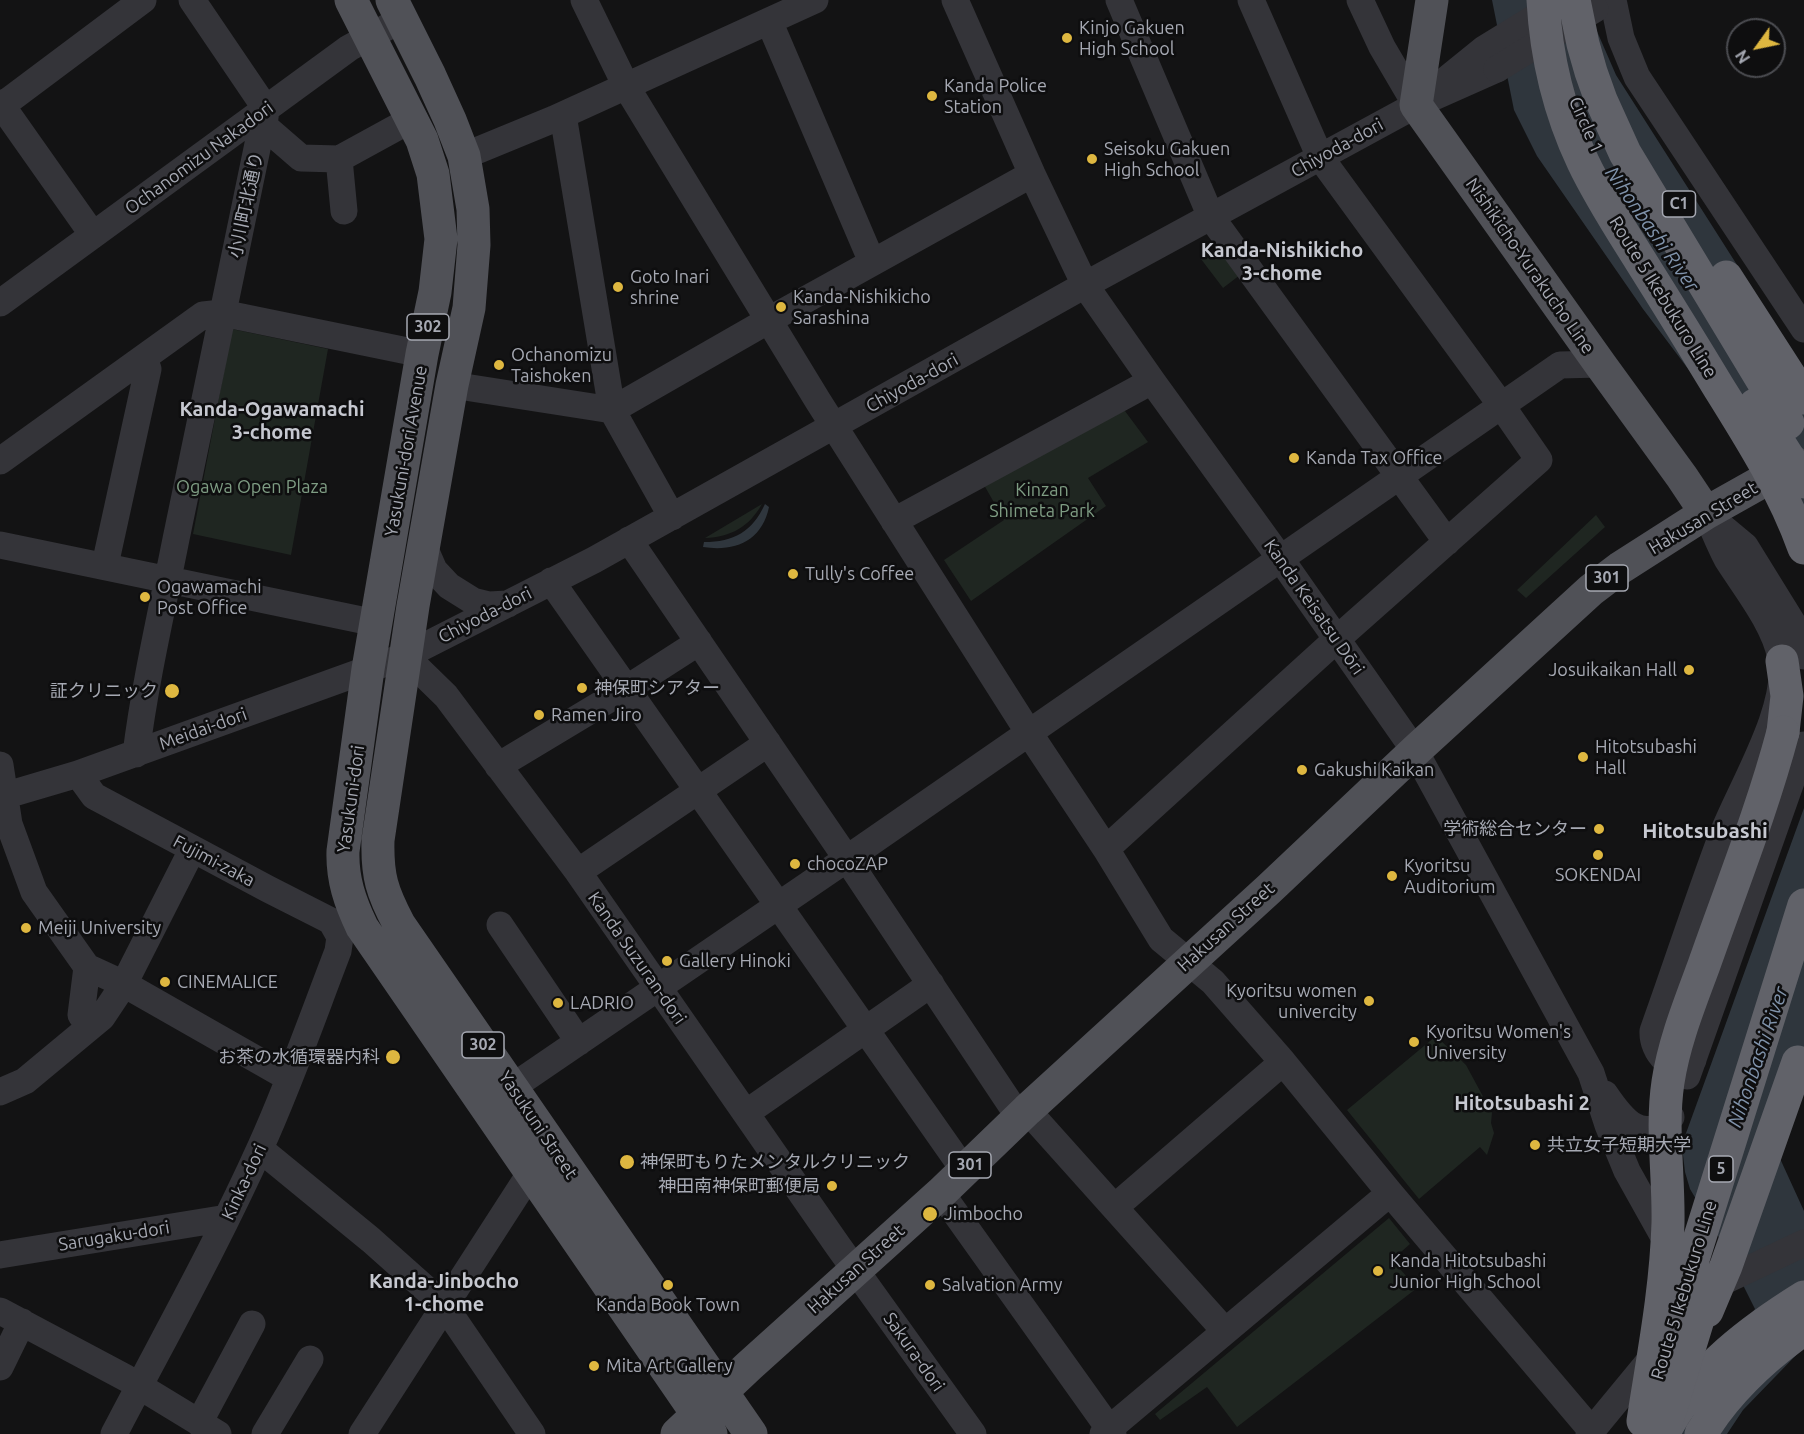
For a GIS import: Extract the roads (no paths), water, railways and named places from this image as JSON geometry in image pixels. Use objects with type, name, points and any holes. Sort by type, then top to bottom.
[{"type":"highway","name":"Route 5 Ikebukuro Line","points":[[1544,0],[1544,24],[1556,88],[1564,116],[1583,162],[1612,214],[1757,450],[1804,548]]},
{"type":"highway","name":"Circle 1","points":[[1549,0],[1558,49],[1567,81],[1592,142],[1629,208],[1804,482]]},
{"type":"highway","name":"Circle 1","points":[[1593,2],[1590,46],[1616,104],[1804,398]]},
{"type":"highway","points":[[1593,2],[1583,44],[1600,100],[1625,153],[1762,378],[1804,456]]},
{"type":"highway","points":[[1642,1428],[1663,1294],[1666,1257],[1668,1083],[1683,1023],[1767,785],[1794,738],[1787,696],[1793,659]]},
{"type":"highway","name":"Route 5 Ikebukuro Line","points":[[1642,1428],[1804,905]]},
{"type":"highway","name":"Route 5 Ikebukuro Line","points":[[1804,979],[1663,1434],[1688,1396],[1729,1351],[1804,1296]]},
{"type":"highway","points":[[1682,1372],[1726,1266],[1804,1042]]},
{"type":"highway","points":[[1701,1434],[1722,1404],[1744,1379],[1804,1329]]},
{"type":"main road","name":"Yasukuni-dori Avenue","points":[[351,0],[422,140],[433,174],[441,239],[435,292],[422,354],[368,669]]},
{"type":"main road","points":[[1416,105],[1432,0]]},
{"type":"main road","name":"Yasukuni-dori Avenue","points":[[397,9],[450,120],[464,156],[473,209],[474,245],[469,308],[452,385],[405,656]]},
{"type":"main road","name":"Nishikicho-Yurakucho Line","points":[[1416,105],[1706,513]]},
{"type":"main road","name":"Hakusan Street","points":[[695,1428],[722,1393],[782,1336],[941,1193],[1023,1113],[1269,889],[1591,590],[1620,568],[1706,513],[1761,484],[1804,456]]},
{"type":"main road","name":"Yasukuni Street","points":[[405,656],[378,840],[377,863],[380,883],[388,904],[399,924],[511,1088],[751,1434]]},
{"type":"main road","name":"Yasukuni-dori","points":[[346,924],[352,907],[342,869],[343,851],[368,669]]},
{"type":"main road","name":"Yasukuni Street","points":[[346,924],[531,1172],[695,1428]]},
{"type":"street","points":[[93,235],[1,105],[143,0]]},
{"type":"street","points":[[192,0],[265,117],[301,158],[339,159],[412,119]]},
{"type":"street","points":[[584,0],[626,86],[834,426],[1029,733],[1106,849],[1161,939],[1213,982],[1283,1062],[1591,1433],[1712,1290],[1804,1243]]},
{"type":"street","points":[[464,156],[563,115],[815,0]]},
{"type":"street","name":"Kanda Keisatsu Dōri","points":[[955,0],[1032,174],[1085,285],[1415,751],[1591,1073],[1618,1149],[1656,1224],[1712,1290]]},
{"type":"street","points":[[1119,0],[1211,217],[1447,542]]},
{"type":"street","points":[[1106,849],[1337,639],[1539,460],[1502,405],[1320,157],[1251,0]]},
{"type":"street","points":[[1360,0],[1382,47],[1416,105]]},
{"type":"street","points":[[1491,59],[1564,0]]},
{"type":"street","points":[[1491,59],[1593,2],[1622,38],[1637,77],[1804,329]]},
{"type":"street","name":"Ochanomizu Nakadori","points":[[0,303],[93,235],[265,117],[349,48],[370,36],[397,9]]},
{"type":"street","points":[[769,21],[873,262]]},
{"type":"street","name":"Chiyoda-dori","points":[[405,656],[672,517],[1085,285],[1416,105],[1491,59]]},
{"type":"street","points":[[563,115],[612,410],[672,517]]},
{"type":"street","name":"小川町北通り","points":[[136,754],[168,579],[222,313],[265,117]]},
{"type":"street","points":[[339,159],[344,211]]},
{"type":"street","points":[[452,385],[612,410],[1032,174]]},
{"type":"street","points":[[0,461],[203,315],[222,313],[422,354]]},
{"type":"street","points":[[105,565],[148,369],[144,358]]},
{"type":"street","points":[[511,1088],[847,859],[1560,365],[1600,364]]},
{"type":"street","points":[[894,521],[1152,381]]},
{"type":"street","points":[[1693,1060],[1683,1065],[1675,1065],[1664,1060],[1655,1048],[1653,1031],[1722,836],[1771,724],[1793,659],[1779,649],[1768,624],[1723,552],[1706,513]]},
{"type":"street","points":[[629,540],[931,984],[1023,1113],[1115,1207],[1226,1330]]},
{"type":"street","points":[[0,545],[376,623]]},
{"type":"street","points":[[424,547],[434,570],[448,586],[473,601],[489,605],[508,604]]},
{"type":"street","points":[[551,581],[964,1170]]},
{"type":"street","points":[[498,766],[699,642]]},
{"type":"street","name":"Meidai-dori","points":[[2,796],[136,754],[405,656]]},
{"type":"street","name":"Kanda Suzuran-dori","points":[[405,656],[446,696],[578,872],[856,1270]]},
{"type":"street","points":[[1656,1224],[1652,1197],[1654,1170],[1693,1060],[1794,738]]},
{"type":"street","points":[[578,872],[768,743]]},
{"type":"street","points":[[0,765],[2,796],[9,824],[34,892],[87,967],[124,984],[290,1078]]},
{"type":"street","name":"Fujimi-zaka","points":[[78,774],[94,796],[192,850],[346,924]]},
{"type":"street","points":[[0,1092],[25,1080],[102,1017],[124,984],[192,850]]},
{"type":"street","points":[[346,924],[387,932],[399,924]]},
{"type":"street","name":"Kinka-dori","points":[[114,1434],[227,1218],[260,1149],[290,1078],[346,924]]},
{"type":"street","points":[[500,925],[579,1042]]},
{"type":"street","points":[[87,967],[81,1015],[90,1027]]},
{"type":"street","points":[[746,1113],[931,984]]},
{"type":"street","points":[[1115,1207],[1283,1062]]},
{"type":"street","points":[[1591,1073],[1622,1118],[1636,1128],[1643,1130],[1658,1128],[1671,1117]]},
{"type":"street","points":[[260,1149],[371,1240],[444,1305],[532,1434]]},
{"type":"street","points":[[362,1434],[531,1172]]},
{"type":"street","points":[[941,1193],[1108,1432],[1390,1193]]},
{"type":"street","name":"Sarugaku-dori","points":[[0,1255],[227,1218]]},
{"type":"street","name":"Sakura-dori","points":[[856,1270],[973,1434]]},
{"type":"street","points":[[0,1366],[11,1317],[139,1386],[209,1428],[252,1324]]},
{"type":"street","points":[[265,1434],[310,1359]]},
{"type":"water","name":"Nihonbashi River","points":[[1492,0],[1587,0],[1596,29],[1616,75],[1804,370],[1804,558],[1713,402],[1643,309],[1537,156],[1514,110]]},
{"type":"water","points":[[765,504],[769,507],[765,519],[760,528],[745,542],[726,548],[703,547],[704,542],[715,542],[741,534],[754,522]]},
{"type":"water","name":"Nihonbashi River","points":[[1804,808],[1804,1070],[1777,1152],[1804,1211],[1804,1347],[1743,1410],[1727,1434],[1652,1434],[1755,1309],[1721,1241],[1690,1189],[1683,1155],[1685,1136]]},
{"type":"place","name":"Kinjo Gakuen High School","points":[[1067,38]]},
{"type":"place","name":"Kanda Police Station","points":[[932,96]]},
{"type":"place","name":"Seisoku Gakuen High School","points":[[1092,159]]},
{"type":"place","name":"Goto Inari shrine","points":[[618,287]]},
{"type":"place","name":"Kanda-Nishikicho Sarashina","points":[[781,307]]},
{"type":"place","name":"Ochanomizu Taishoken","points":[[499,365]]},
{"type":"place","name":"Kanda Tax Office","points":[[1294,458]]},
{"type":"place","name":"Tully's Coffee","points":[[793,574]]},
{"type":"place","name":"Ogawamachi Post Office","points":[[145,597]]},
{"type":"place","name":"Josuikaikan Hall","points":[[1689,670]]},
{"type":"place","name":"神保町シアター","points":[[582,688]]},
{"type":"place","name":"証クリニック","points":[[172,691]]},
{"type":"place","name":"Ramen Jiro","points":[[539,715]]},
{"type":"place","name":"Hitotsubashi Hall","points":[[1583,757]]},
{"type":"place","name":"Gakushi Kaikan","points":[[1302,770]]},
{"type":"place","name":"学術総合センター","points":[[1599,829]]},
{"type":"place","name":"SOKENDAI","points":[[1598,855]]},
{"type":"place","name":"chocoZAP","points":[[795,864]]},
{"type":"place","name":"Kyoritsu Auditorium","points":[[1392,876]]},
{"type":"place","name":"Meiji University","points":[[26,928]]},
{"type":"place","name":"Gallery Hinoki","points":[[667,961]]},
{"type":"place","name":"CINEMALICE","points":[[165,982]]},
{"type":"place","name":"Kyoritsu women univercity","points":[[1369,1001]]},
{"type":"place","name":"LADRIO","points":[[558,1003]]},
{"type":"place","name":"Kyoritsu Women's University","points":[[1414,1042]]},
{"type":"place","name":"お茶の水循環器内科","points":[[393,1057]]},
{"type":"place","name":"共立女子短期大学","points":[[1535,1145]]},
{"type":"place","name":"神保町もりたメンタルクリニック","points":[[627,1162]]},
{"type":"place","name":"神田南神保町郵便局","points":[[832,1186]]},
{"type":"place","name":"Jimbocho","points":[[930,1214]]},
{"type":"place","name":"Kanda Hitotsubashi Junior High School","points":[[1378,1271]]},
{"type":"place","name":"Kanda Book Town","points":[[668,1285]]},
{"type":"place","name":"Salvation Army","points":[[930,1285]]},
{"type":"place","name":"Mita Art Gallery","points":[[594,1366]]},
{"type":"district","name":"Kanda-Nishikicho 3-chome","points":[[1282,262]]},
{"type":"district","name":"Kanda-Ogawamachi 3-chome","points":[[272,420]]},
{"type":"district","name":"Hitotsubashi","points":[[1705,831]]},
{"type":"district","name":"Hitotsubashi 2","points":[[1522,1103]]},
{"type":"district","name":"Kanda-Jinbocho 1-chome","points":[[444,1292]]},
{"type":"park label","name":"Ogawa Open Plaza","points":[[252,487]]},
{"type":"park label","name":"Kinzan Shimeta Park","points":[[1042,500]]}]
